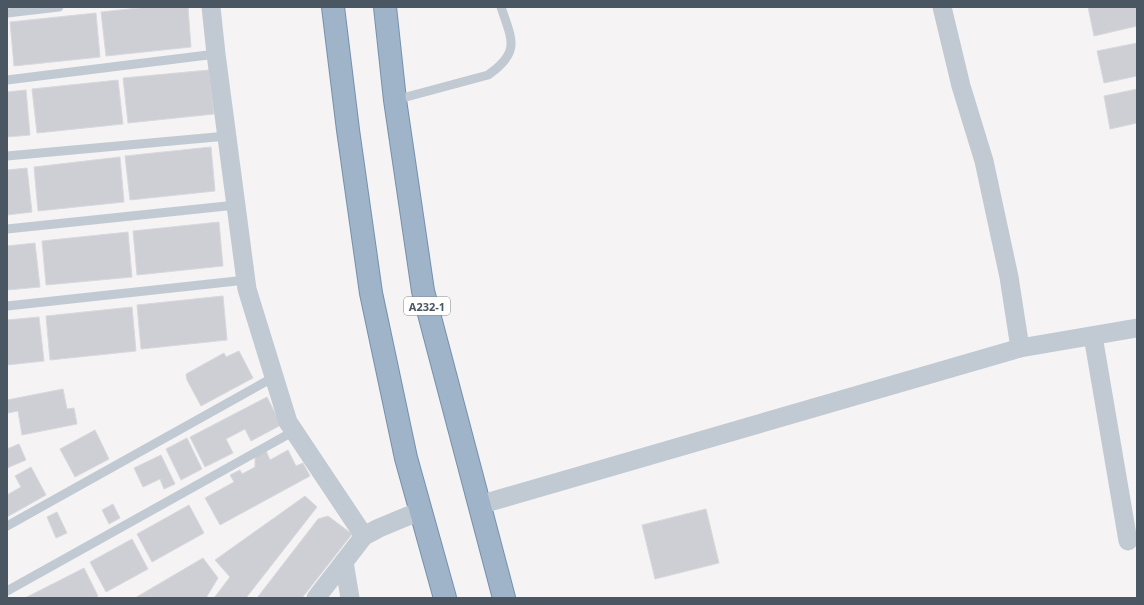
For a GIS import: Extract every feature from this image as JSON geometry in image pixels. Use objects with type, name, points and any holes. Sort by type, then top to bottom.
[{"type":"highway","points":[[333,7],[348,130],[371,293],[406,458],[445,598]]},
{"type":"highway","name":"A232-1","points":[[385,7],[395,100],[423,291],[504,598]]},
{"type":"street","points":[[211,7],[247,289],[288,422],[364,536]]},
{"type":"street","points":[[942,7],[961,86],[984,160],[1008,277],[1020,348]]},
{"type":"street","points":[[479,505],[1020,348],[1137,328]]},
{"type":"street","points":[[1093,336],[1128,541]]},
{"type":"street","points":[[316,598],[364,536],[420,511]]},
{"type":"street","points":[[344,562],[350,598]]},
{"type":"lane","points":[[7,13],[59,7]]},
{"type":"lane","points":[[395,100],[488,75],[496,69],[507,59],[512,47],[511,35],[501,7]]},
{"type":"lane","points":[[7,80],[216,54]]},
{"type":"lane","points":[[7,156],[227,136]]},
{"type":"lane","points":[[7,229],[236,205]]},
{"type":"lane","points":[[7,306],[246,280]]},
{"type":"lane","points":[[7,526],[274,377]]},
{"type":"lane","points":[[7,591],[294,432]]},
{"type":"building","points":[[148,7],[188,7],[191,47],[106,56],[101,12]]},
{"type":"building","points":[[1088,7],[1137,7],[1137,26],[1094,36]]},
{"type":"building","points":[[96,13],[100,57],[14,66],[10,22]]},
{"type":"building","points":[[1137,43],[1137,76],[1104,83],[1097,51]]},
{"type":"building","points":[[209,70],[214,114],[128,123],[123,78]]},
{"type":"building","points":[[118,80],[123,124],[37,133],[32,89]]},
{"type":"building","points":[[1137,89],[1137,123],[1110,129],[1104,96]]},
{"type":"building","points":[[26,90],[30,135],[7,137],[7,92]]},
{"type":"building","points":[[211,147],[215,191],[130,200],[125,156]]},
{"type":"building","points":[[120,157],[124,202],[38,211],[34,167]]},
{"type":"building","points":[[27,168],[32,212],[7,215],[7,170]]},
{"type":"building","points":[[219,222],[223,266],[137,275],[133,231]]},
{"type":"building","points":[[128,232],[132,277],[46,285],[42,241]]},
{"type":"building","points":[[35,243],[40,287],[7,290],[7,246]]},
{"type":"building","points":[[223,296],[227,340],[141,349],[137,305]]},
{"type":"building","points":[[132,307],[136,351],[50,360],[46,316]]},
{"type":"building","points":[[39,317],[44,361],[7,365],[7,320]]},
{"type":"building","points":[[239,351],[253,378],[201,406],[187,380],[186,374],[224,353],[226,357]]},
{"type":"building","points":[[63,389],[67,409],[74,408],[77,424],[22,435],[18,411],[8,413],[7,400]]},
{"type":"building","points":[[267,397],[281,425],[251,441],[245,429],[226,439],[233,453],[205,467],[190,437]]},
{"type":"building","points":[[95,430],[109,459],[75,477],[60,449]]},
{"type":"building","points":[[187,438],[202,469],[181,480],[166,449]]},
{"type":"building","points":[[19,444],[26,460],[7,468],[7,449]]},
{"type":"building","points":[[288,450],[296,466],[303,463],[310,476],[220,525],[205,498],[234,482],[230,475],[240,470],[242,474],[255,467],[255,457],[266,451],[270,460]]},
{"type":"building","points":[[161,455],[175,484],[164,489],[160,479],[143,487],[134,468]]},
{"type":"building","points":[[31,467],[46,495],[7,517],[7,495],[21,487],[15,476]]},
{"type":"building","points":[[305,496],[317,507],[246,598],[214,598],[230,577],[215,560]]},
{"type":"building","points":[[113,504],[120,518],[109,524],[102,510]]},
{"type":"building","points":[[189,505],[204,533],[152,562],[137,534]]},
{"type":"building","points":[[706,509],[719,563],[655,579],[642,525]]},
{"type":"building","points":[[57,512],[67,533],[56,538],[47,517]]},
{"type":"building","points":[[328,516],[352,534],[302,598],[257,598],[318,519]]},
{"type":"building","points":[[132,539],[148,569],[106,592],[90,562]]},
{"type":"building","points":[[203,558],[218,578],[206,598],[135,598]]},
{"type":"building","points":[[84,568],[98,596],[95,598],[25,598]]}]
